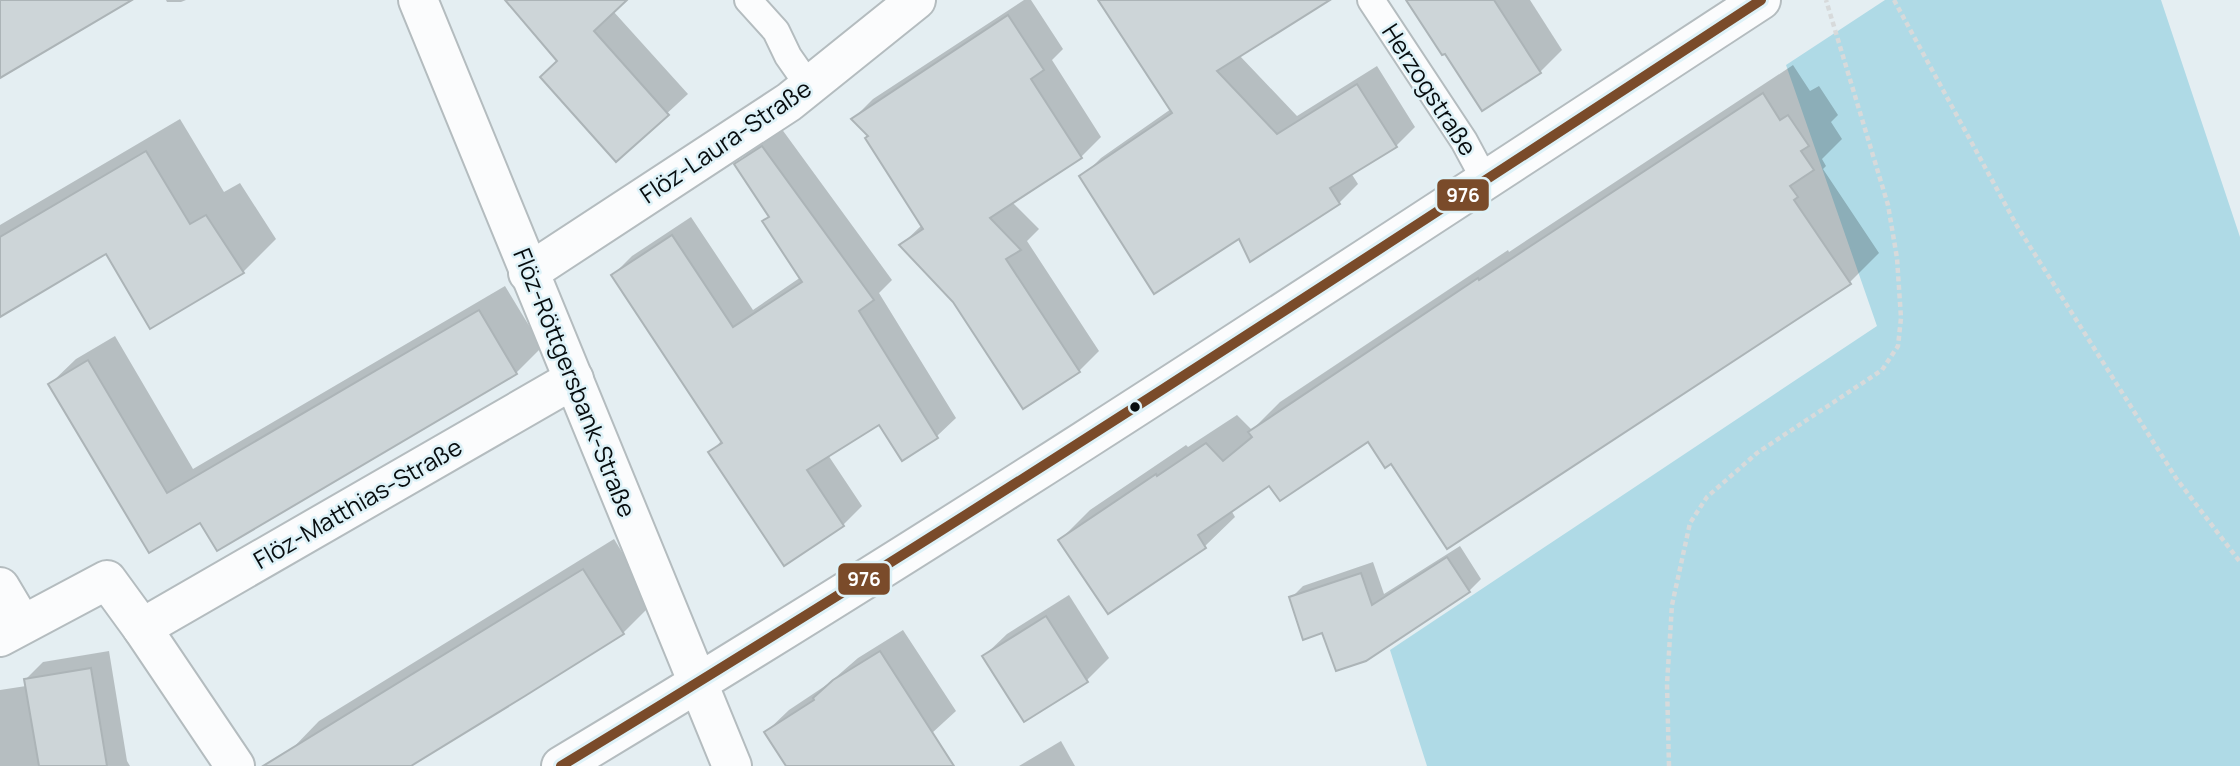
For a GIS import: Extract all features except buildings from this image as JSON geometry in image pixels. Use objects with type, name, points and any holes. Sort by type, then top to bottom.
[{"type":"street","name":"Flöz-Röttgersbank-Straße","points":[[418,0],[732,766]]},
{"type":"street","name":"Flöz-Laura-Straße","points":[[528,273],[789,102],[916,0]]},
{"type":"street","name":"Herzogstraße","points":[[561,766],[1025,479],[1760,0]]},
{"type":"street","name":"Flöz-Matthias-Straße","points":[[142,628],[574,379]]},
{"type":"street","points":[[0,587],[11,631],[107,580],[235,766]]},
{"type":"lane","points":[[748,0],[776,31],[809,86]]},
{"type":"lane","name":"Herzogstraße","points":[[1371,0],[1464,141],[1485,180]]},
{"type":"path","points":[[1669,766],[1667,684],[1672,605],[1690,523],[1707,497],[1757,453],[1882,370],[1898,346],[1901,318],[1898,258],[1888,205],[1825,0]]},
{"type":"path","points":[[1894,0],[2017,226],[2176,478],[2240,562]]},
{"type":"shaded area","points":[[1885,0],[2161,0],[2240,237],[2240,766],[1427,766],[1390,650],[1877,326],[1786,65]]},
{"type":"transit line","name":"976","points":[[561,766],[1014,484],[1761,0]]}]
